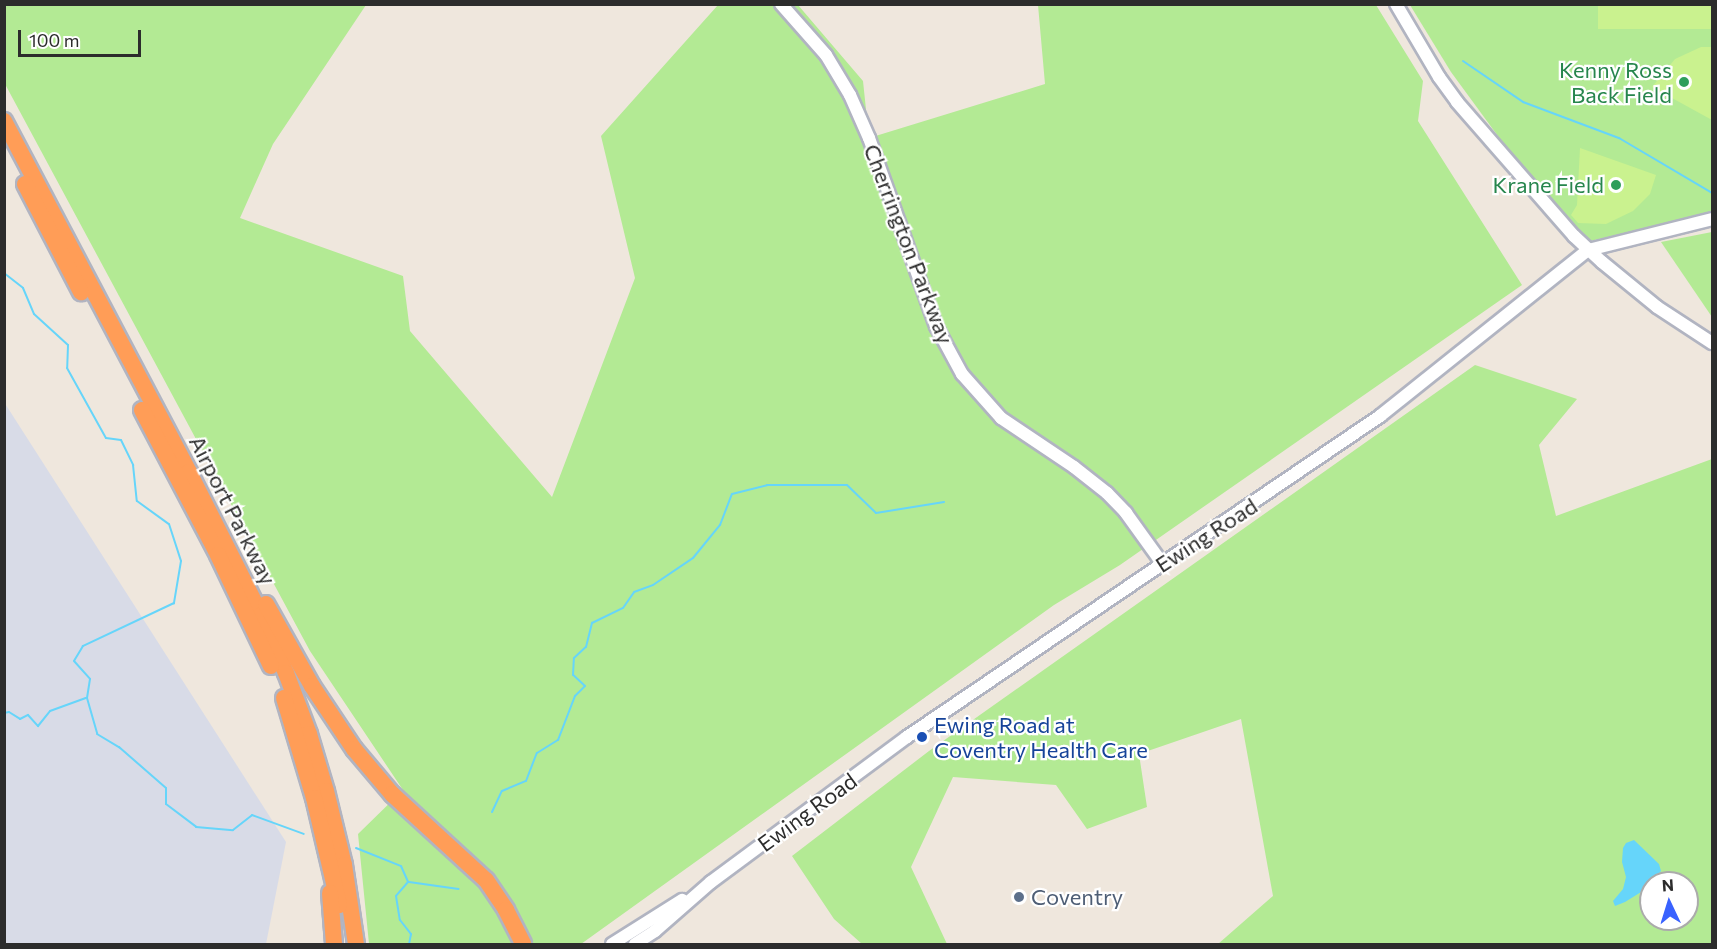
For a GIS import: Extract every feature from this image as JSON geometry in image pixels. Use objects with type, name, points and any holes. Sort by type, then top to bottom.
[{"type":"highway","name":"Airport Parkway","points":[[4,121],[189,472],[261,615],[309,734],[344,865],[356,945]]},
{"type":"highway","name":"Airport Parkway","points":[[4,146],[218,555],[270,663],[297,739],[335,886],[345,945]]},
{"type":"highway","points":[[189,472],[312,687],[354,749],[392,794],[486,880],[507,910],[523,945]]},
{"type":"highway","points":[[322,833],[334,945]]},
{"type":"street","name":"Cherrington Parkway","points":[[781,4],[826,55],[850,95],[869,138],[936,326],[962,374],[1000,418],[1074,467],[1107,493],[1126,513],[1162,563]]},
{"type":"street","points":[[1396,4],[1439,77],[1457,102],[1588,250],[1657,307],[1713,343]]},
{"type":"street","name":"Ewing Road","points":[[612,945],[711,882],[907,736],[1162,563],[1224,524],[1380,416],[1588,250],[1713,219]]},
{"type":"street","name":"Ewing Road","points":[[635,945],[655,931],[711,882]]},
{"type":"shaded area","points":[[4,402],[286,842],[266,944],[5,944]]},
{"type":"green space","points":[[4,5],[366,5],[273,144],[240,218],[403,276],[410,331],[552,497],[635,278],[601,136],[718,5],[798,5],[863,81],[869,138],[1045,84],[1038,5],[1376,5],[1423,81],[1418,121],[1522,285],[1120,565],[1054,605],[581,944],[369,944],[358,834],[403,790],[310,651],[5,84]]},
{"type":"green space","points":[[1410,5],[1712,5],[1712,213],[1586,242],[1503,143],[1451,72]]},
{"type":"green space","points":[[1598,5],[1712,5],[1712,29],[1598,29]]},
{"type":"green space","name":"Kenny Ross Back Field","points":[[1701,47],[1712,47],[1712,120],[1652,87],[1675,59]]},
{"type":"green space","name":"Krane Field","points":[[1580,148],[1656,175],[1650,194],[1633,211],[1606,224],[1578,223],[1571,215],[1577,205]]},
{"type":"green space","points":[[1712,232],[1712,317],[1661,242]]},
{"type":"green space","points":[[1475,365],[1577,399],[1539,445],[1556,516],[1712,459],[1712,944],[1218,944],[1273,896],[1241,719],[1139,754],[1147,807],[1087,829],[1056,785],[953,777],[911,867],[947,944],[862,944],[834,919],[792,856],[929,751]]},
{"type":"water","points":[[1634,840],[1659,864],[1661,871],[1639,871],[1639,893],[1615,906],[1613,901],[1623,889],[1626,877],[1622,862],[1623,848],[1626,843]]},
{"type":"waterway","points":[[1463,61],[1523,102],[1619,138],[1712,193]]},
{"type":"waterway","points":[[4,273],[23,288],[34,314],[68,345],[67,368],[106,438],[121,440],[133,465],[137,501],[169,524],[181,561],[174,603],[83,646],[74,661],[90,679],[87,698],[97,734],[119,747],[166,788],[166,804],[196,827],[233,830],[252,815],[304,834]]},
{"type":"waterway","points":[[492,812],[502,791],[526,781],[537,753],[558,740],[575,696],[585,686],[573,675],[574,658],[586,647],[592,623],[623,608],[634,592],[653,585],[693,558],[720,525],[732,494],[767,485],[847,485],[876,513],[944,502]]},
{"type":"waterway","points":[[4,713],[9,712],[20,719],[28,715],[38,726],[50,711],[86,698]]},
{"type":"waterway","points":[[356,848],[401,866],[408,882],[396,896],[400,920],[411,934],[409,944]]},
{"type":"waterway","points":[[409,882],[459,889]]},
{"type":"place","name":"Kenny Ross Back Field","points":[[1684,82]]},
{"type":"place","name":"Krane Field","points":[[1616,185]]},
{"type":"place","name":"Ewing Road at Coventry Health Care","points":[[922,737]]},
{"type":"place","name":"Coventry","points":[[1019,897]]}]
